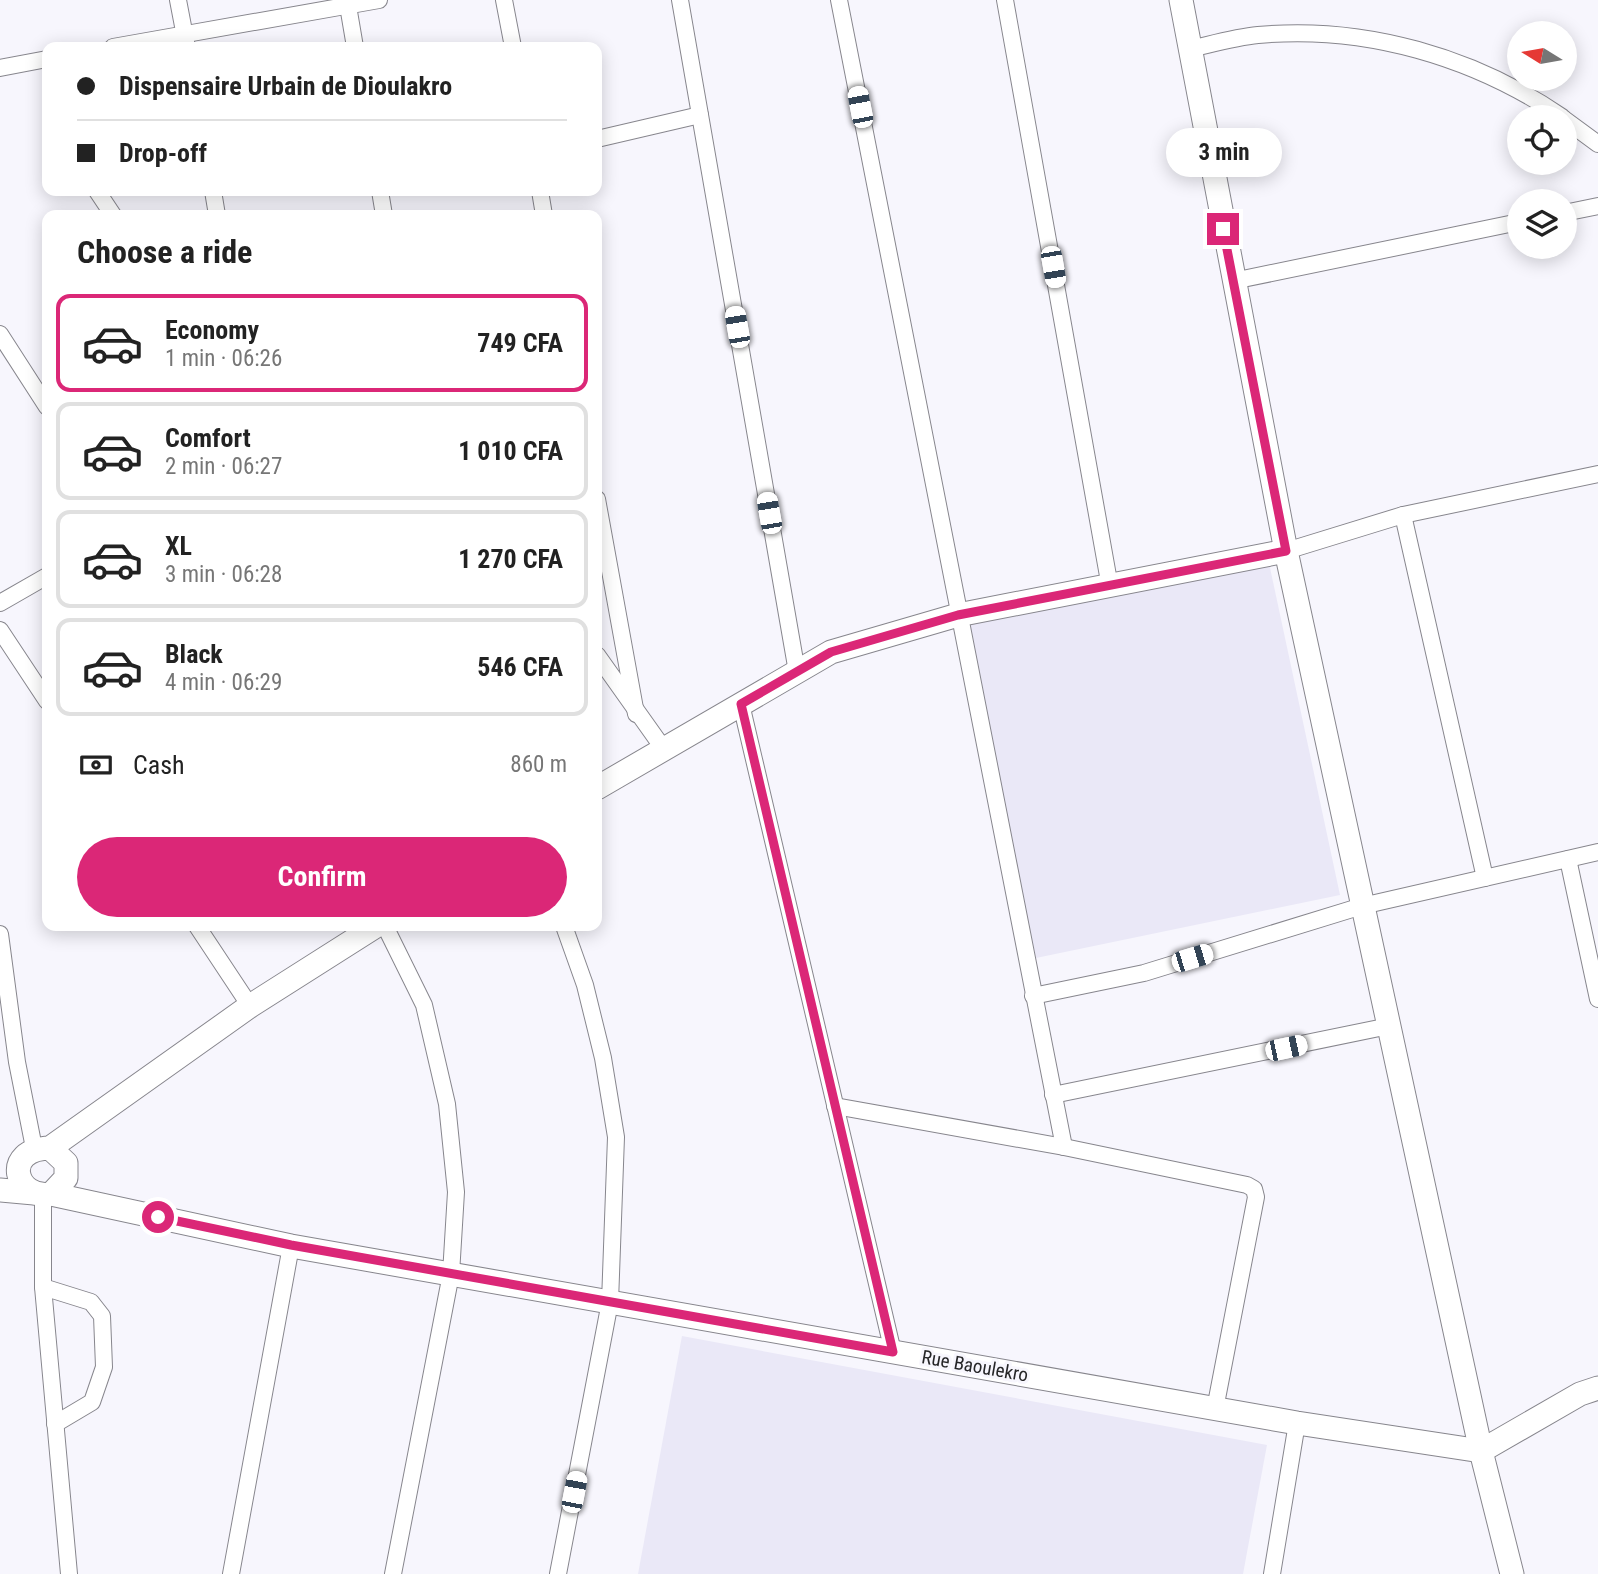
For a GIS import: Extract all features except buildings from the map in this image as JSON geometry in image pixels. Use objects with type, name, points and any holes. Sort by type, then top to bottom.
[{"type":"street","points":[[178,0],[186,41],[347,3],[379,0]]},
{"type":"street","points":[[504,0],[512,42]]},
{"type":"street","points":[[680,0],[797,672]]},
{"type":"street","points":[[839,0],[1064,1147]]},
{"type":"street","points":[[1005,0],[1110,587]]},
{"type":"street","points":[[1181,0],[1286,551],[1481,1451],[1512,1574]]},
{"type":"street","points":[[347,3],[354,42]]},
{"type":"street","points":[[1190,49],[1258,35],[1359,36],[1446,58],[1506,82],[1542,105]]},
{"type":"street","points":[[0,68],[42,60]]},
{"type":"street","points":[[602,138],[700,115]]},
{"type":"street","points":[[1577,128],[1598,144]]},
{"type":"street","points":[[1577,210],[1598,206]]},
{"type":"street","points":[[1233,281],[1507,224]]},
{"type":"street","points":[[0,334],[42,399]]},
{"type":"street","points":[[602,785],[831,652],[958,615],[1286,551],[1403,515],[1598,475]]},
{"type":"street","points":[[1403,515],[1485,878]]},
{"type":"street","points":[[602,527],[636,714]]},
{"type":"street","points":[[0,603],[42,579]]},
{"type":"street","points":[[0,629],[42,693]]},
{"type":"street","points":[[602,663],[636,714],[663,748]]},
{"type":"street","points":[[741,704],[893,1352]]},
{"type":"street","points":[[1033,996],[1144,973],[1362,906],[1598,852]]},
{"type":"street","points":[[1568,859],[1598,999]]},
{"type":"street","points":[[200,931],[250,1006]]},
{"type":"street","points":[[43,1194],[24,1186],[19,1176],[20,1164],[37,1150],[250,1006],[368,931]]},
{"type":"street","points":[[387,931],[424,1005],[447,1104],[456,1192],[451,1273],[393,1574]]},
{"type":"street","points":[[558,1574],[610,1302],[616,1137],[603,1058],[585,985],[566,931]]},
{"type":"street","points":[[0,934],[17,1062],[37,1150]]},
{"type":"street","points":[[1054,1095],[1389,1026]]},
{"type":"street","points":[[835,1107],[1064,1147],[1247,1185],[1254,1189],[1256,1197],[1215,1409]]},
{"type":"street","points":[[0,1163],[37,1150],[62,1156],[67,1170],[62,1184],[43,1194]]},
{"type":"street","name":"Rue Baoulekro","points":[[0,1190],[43,1194],[291,1245],[1215,1409],[1481,1451]]},
{"type":"street","points":[[43,1194],[43,1287],[69,1574]]},
{"type":"street","points":[[231,1574],[291,1245]]},
{"type":"street","points":[[43,1287],[91,1302],[102,1316],[104,1367],[92,1402],[55,1424]]},
{"type":"street","points":[[1481,1451],[1580,1394],[1598,1388]]},
{"type":"street","points":[[1272,1574],[1297,1423]]},
{"type":"shaded area","points":[[1269,563],[1340,895],[1036,958],[963,623]]},
{"type":"shaded area","points":[[682,1336],[1267,1445],[1243,1574],[638,1574]]},
{"type":"route","points":[[158,1217],[291,1245],[893,1352],[741,704],[831,652],[958,615],[1286,551],[1223,229]]}]
